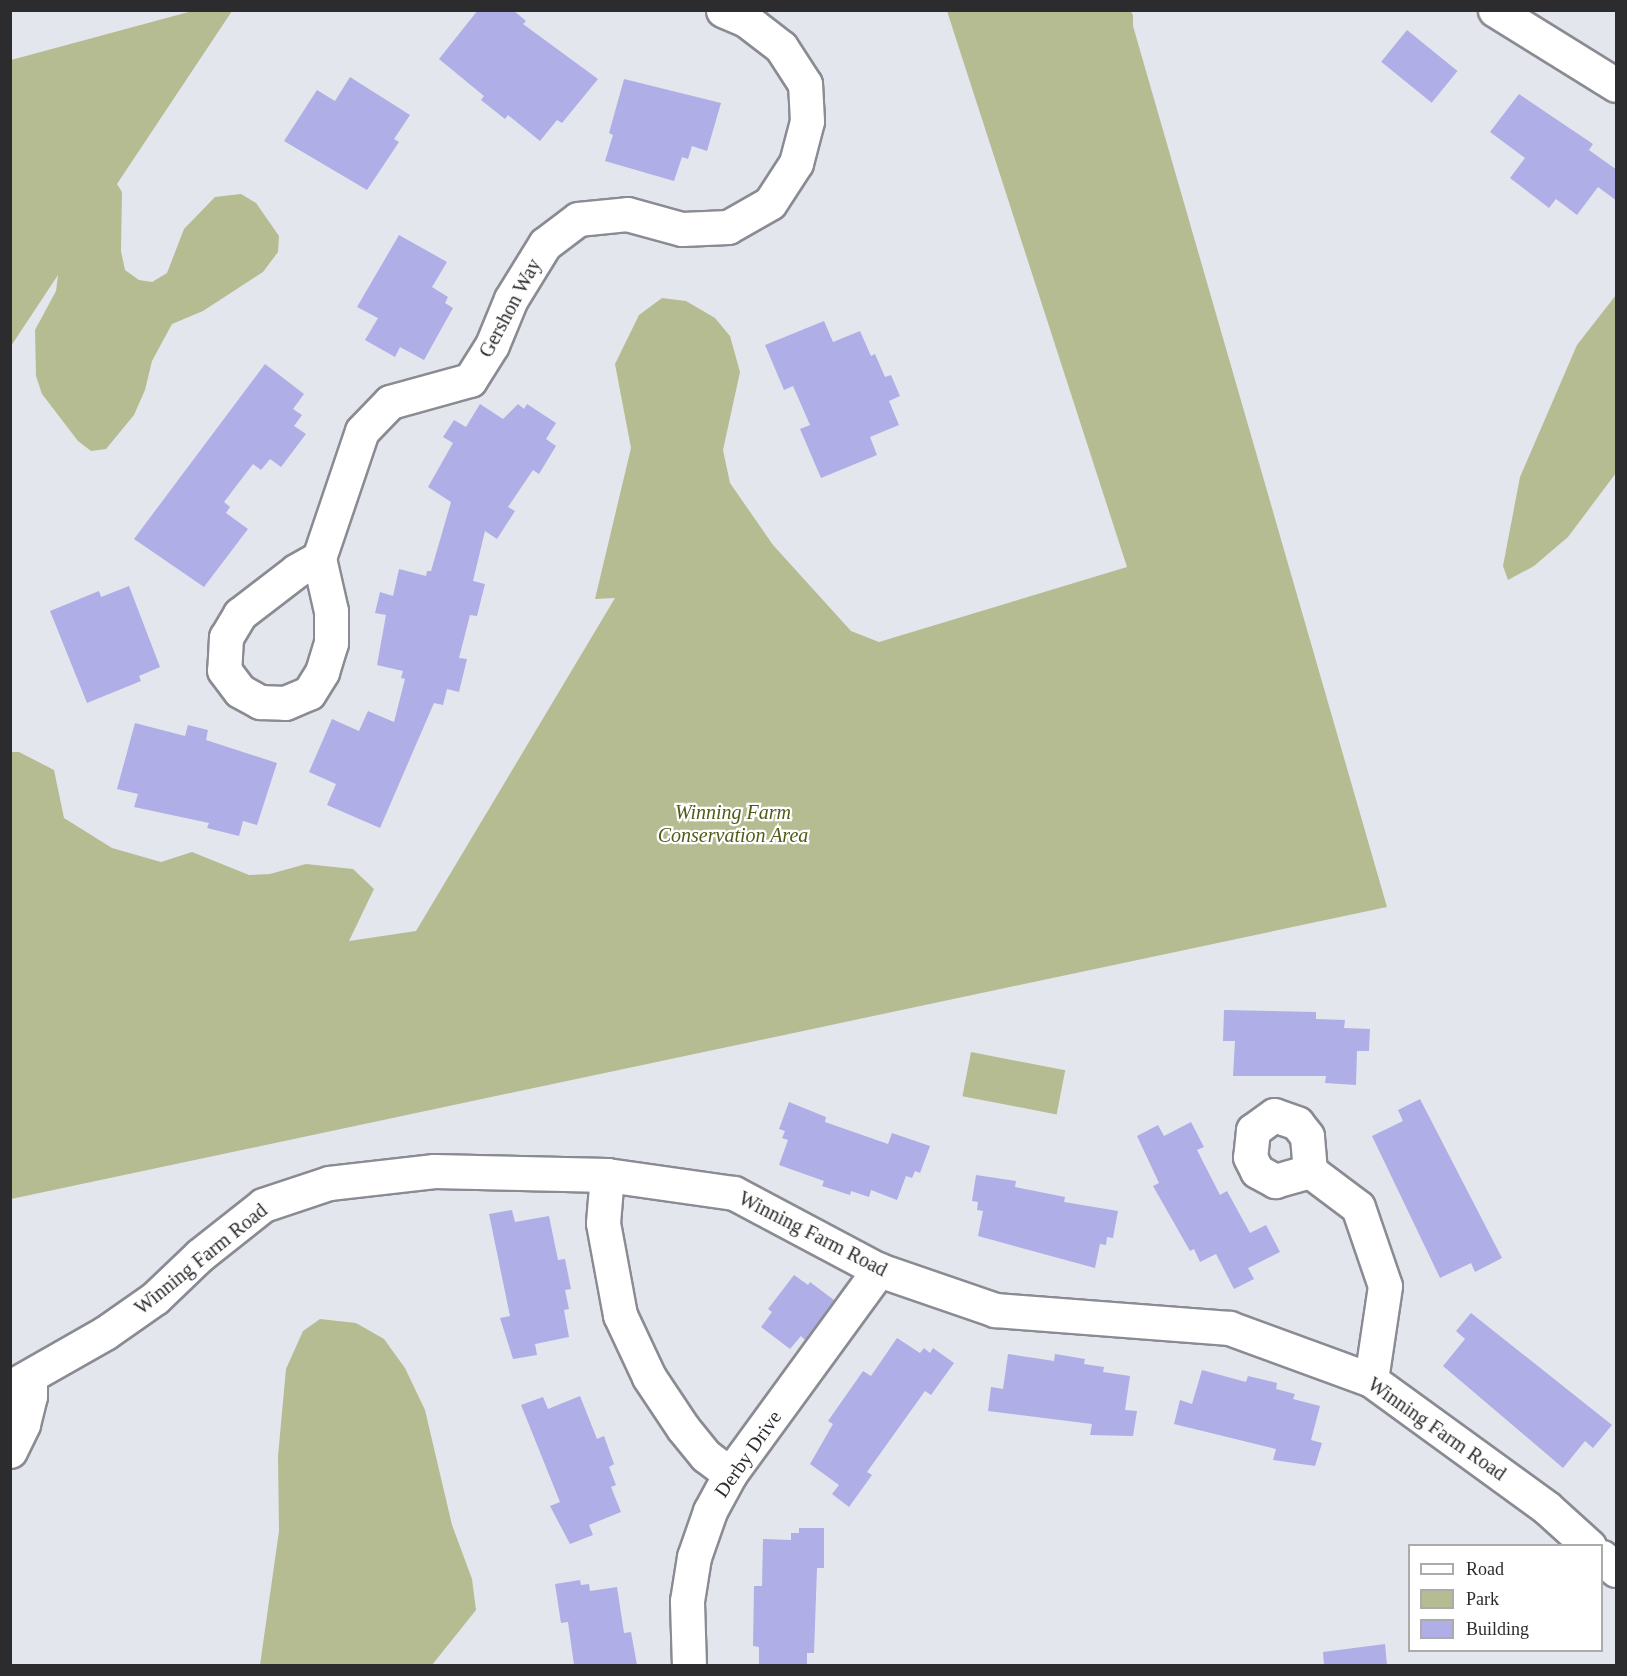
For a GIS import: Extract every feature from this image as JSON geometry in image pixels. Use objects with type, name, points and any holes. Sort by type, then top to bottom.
[{"type":"street","name":"Gershon Way","points":[[319,558],[362,431],[390,402],[470,380],[492,345],[511,299],[545,244],[578,219],[627,214],[682,229],[728,227],[770,203],[796,163],[807,121],[805,84],[781,47],[746,20],[723,10]]},
{"type":"street","points":[[1495,10],[1617,85]]},
{"type":"street","name":"Winning Farm Road","points":[[10,1451],[23,1425],[30,1396],[20,1382],[155,1298],[200,1254],[263,1205],[329,1183],[434,1171],[607,1175],[734,1193],[879,1270],[995,1310],[1229,1328],[1371,1380],[1546,1508],[1588,1544]]},
{"type":"street","points":[[1310,1171],[1358,1207],[1385,1286],[1371,1380]]},
{"type":"street","points":[[607,1175],[603,1223],[620,1315],[650,1377],[683,1428],[706,1456],[730,1474]]},
{"type":"street","name":"Derby Drive","points":[[689,1665],[687,1601],[694,1557],[710,1511],[730,1474],[879,1270]]},
{"type":"street","points":[[1603,1558],[1617,1570]]},
{"type":"green space","points":[[196,10],[232,11],[117,184],[122,192],[121,251],[125,270],[139,280],[152,282],[167,273],[184,229],[215,197],[241,194],[256,203],[279,236],[278,252],[263,272],[203,311],[172,324],[152,361],[145,390],[134,415],[106,449],[91,451],[78,441],[42,394],[36,376],[35,330],[56,291],[58,275],[11,346],[11,60]]},
{"type":"green space","name":"Winning Farm Conservation Area","points":[[1130,10],[1133,15],[1133,26],[1387,907],[11,1199],[11,752],[19,752],[54,770],[64,818],[112,848],[161,862],[192,852],[249,875],[270,874],[306,864],[353,869],[374,889],[349,941],[416,931],[615,598],[595,599],[631,448],[615,364],[639,315],[662,298],[686,301],[715,318],[730,336],[740,372],[723,450],[730,483],[773,545],[851,631],[879,642],[1127,567],[947,11]]},
{"type":"green space","points":[[1616,295],[1616,473],[1568,537],[1534,566],[1508,580],[1503,566],[1520,477],[1577,345]]},
{"type":"green space","points":[[971,1052],[1065,1070],[1057,1114],[962,1096]]},
{"type":"green space","points":[[320,1319],[356,1323],[384,1339],[405,1368],[425,1410],[452,1525],[472,1579],[476,1610],[432,1665],[260,1665],[279,1531],[278,1456],[286,1369],[303,1331]]},
{"type":"building","points":[[478,10],[513,10],[526,21],[523,24],[598,79],[562,123],[557,120],[540,141],[508,115],[505,119],[481,100],[484,96],[439,59]]},
{"type":"building","points":[[1407,30],[1458,71],[1432,103],[1381,62]]},
{"type":"building","points":[[350,77],[410,115],[394,139],[399,142],[367,190],[284,141],[317,90],[335,101]]},
{"type":"building","points":[[624,79],[721,103],[707,151],[692,146],[688,159],[682,157],[674,181],[605,161],[613,135],[609,133]]},
{"type":"building","points":[[1519,94],[1593,144],[1589,150],[1617,170],[1617,201],[1598,187],[1577,215],[1556,199],[1549,208],[1510,178],[1525,158],[1490,132]]},
{"type":"building","points":[[399,235],[447,262],[432,287],[448,297],[445,303],[453,308],[424,360],[400,347],[395,357],[365,340],[378,318],[357,307]]},
{"type":"building","points":[[824,321],[833,342],[860,331],[871,356],[875,354],[885,377],[891,375],[900,396],[889,401],[899,425],[870,437],[877,455],[821,478],[800,429],[810,425],[793,386],[784,390],[765,345]]},
{"type":"building","points":[[265,364],[304,394],[293,409],[302,415],[294,426],[306,434],[281,467],[270,459],[261,470],[253,464],[224,502],[230,507],[226,513],[248,529],[204,587],[134,539]]},
{"type":"building","points":[[480,404],[503,419],[518,404],[524,409],[527,404],[556,423],[546,439],[556,446],[539,474],[533,470],[508,507],[515,511],[497,539],[485,531],[473,581],[485,584],[477,616],[470,615],[459,658],[467,659],[459,692],[447,689],[443,705],[434,703],[380,828],[327,805],[336,784],[309,772],[332,719],[359,731],[368,711],[394,722],[405,679],[401,678],[403,671],[377,665],[386,615],[375,613],[380,592],[393,596],[399,569],[426,576],[427,571],[431,571],[451,502],[428,487],[453,443],[443,437],[454,420],[466,427]]},
{"type":"building","points":[[129,586],[160,667],[139,676],[141,681],[87,703],[50,611],[99,591],[101,597]]},
{"type":"building","points":[[135,723],[185,736],[188,725],[208,730],[206,740],[277,763],[257,825],[243,821],[239,836],[207,828],[209,823],[134,807],[138,794],[117,789]]},
{"type":"building","points":[[1224,1010],[1316,1012],[1316,1019],[1345,1020],[1344,1028],[1370,1029],[1369,1051],[1357,1051],[1356,1085],[1325,1083],[1326,1076],[1233,1076],[1235,1041],[1223,1041]]},
{"type":"building","points":[[1420,1099],[1502,1258],[1475,1272],[1471,1263],[1440,1278],[1372,1136],[1403,1121],[1398,1110]]},
{"type":"building","points":[[789,1102],[826,1117],[825,1122],[888,1144],[892,1133],[930,1146],[920,1173],[915,1171],[912,1178],[906,1176],[897,1200],[871,1190],[869,1197],[851,1191],[850,1195],[822,1186],[824,1181],[779,1165],[788,1140],[782,1138],[785,1131],[779,1129]]},
{"type":"building","points":[[1191,1122],[1204,1147],[1197,1150],[1220,1195],[1227,1191],[1250,1233],[1266,1225],[1280,1252],[1248,1268],[1254,1279],[1234,1289],[1216,1254],[1200,1262],[1194,1249],[1190,1251],[1153,1186],[1159,1183],[1137,1136],[1158,1125],[1164,1136]]},
{"type":"building","points":[[976,1175],[1016,1181],[1015,1187],[1065,1197],[1064,1202],[1118,1211],[1113,1238],[1107,1237],[1106,1245],[1100,1244],[1095,1268],[978,1236],[983,1211],[977,1210],[978,1202],[972,1201]]},
{"type":"building","points":[[512,1210],[515,1222],[549,1216],[558,1260],[565,1259],[571,1289],[565,1290],[569,1309],[564,1310],[569,1337],[535,1344],[537,1355],[513,1359],[500,1318],[510,1316],[489,1214]]},
{"type":"building","points":[[794,1275],[808,1285],[810,1282],[834,1300],[805,1340],[801,1336],[790,1349],[761,1327],[772,1312],[768,1309]]},
{"type":"building","points":[[1471,1313],[1612,1425],[1593,1448],[1585,1441],[1563,1468],[1443,1366],[1465,1339],[1456,1331]]},
{"type":"building","points":[[897,1338],[920,1353],[924,1348],[930,1353],[933,1348],[954,1363],[931,1395],[925,1391],[867,1472],[872,1475],[849,1507],[832,1494],[839,1485],[810,1464],[833,1424],[828,1421],[863,1371],[871,1376]]},
{"type":"building","points":[[1008,1354],[1054,1361],[1055,1354],[1085,1359],[1084,1364],[1104,1367],[1103,1372],[1130,1376],[1125,1410],[1137,1411],[1133,1436],[1090,1435],[1092,1424],[988,1411],[991,1387],[1003,1389]]},
{"type":"building","points":[[1202,1370],[1246,1382],[1248,1376],[1277,1383],[1276,1389],[1295,1394],[1293,1399],[1320,1406],[1311,1440],[1322,1443],[1315,1466],[1273,1460],[1276,1449],[1174,1424],[1180,1400],[1192,1404]]},
{"type":"building","points":[[580,1396],[597,1439],[604,1436],[614,1464],[609,1467],[616,1485],[611,1487],[621,1512],[589,1525],[593,1535],[570,1544],[550,1506],[560,1502],[521,1405],[543,1397],[548,1409]]},
{"type":"building","points":[[799,1528],[824,1528],[824,1568],[817,1568],[814,1653],[807,1653],[807,1665],[759,1665],[759,1647],[753,1646],[754,1586],[762,1586],[763,1539],[791,1540],[791,1533],[799,1533]]},
{"type":"building","points":[[580,1580],[581,1585],[589,1584],[590,1591],[617,1587],[624,1633],[631,1632],[637,1665],[574,1665],[568,1622],[561,1623],[555,1584]]},
{"type":"building","points":[[1385,1644],[1387,1665],[1324,1665],[1323,1652]]}]
